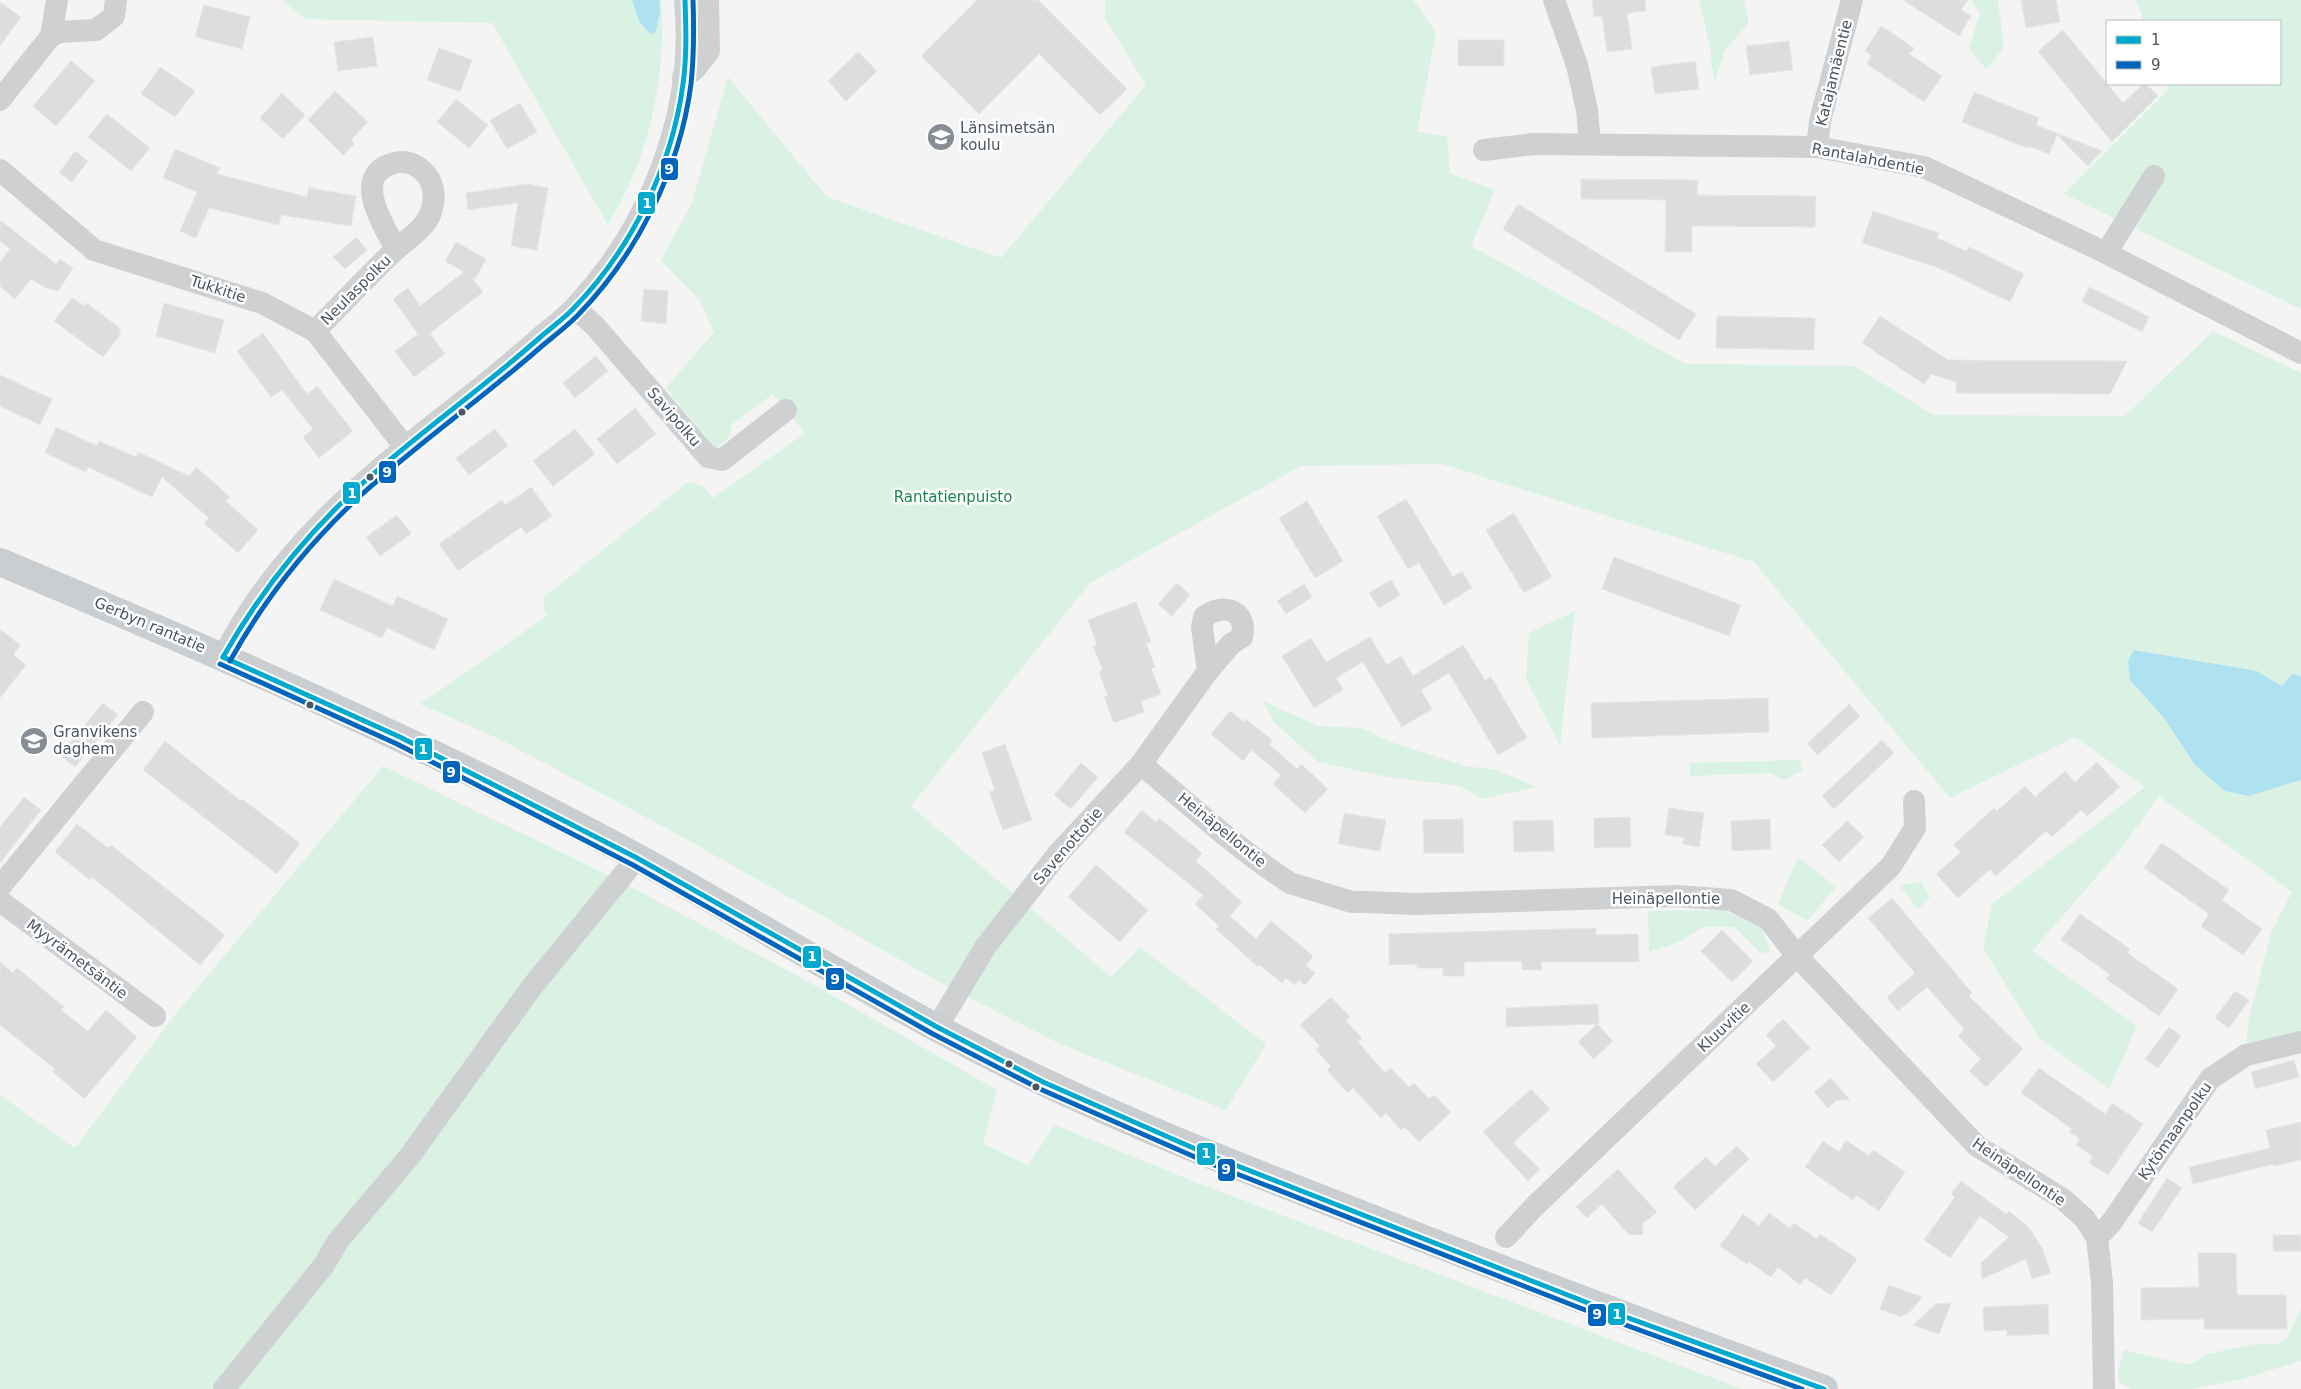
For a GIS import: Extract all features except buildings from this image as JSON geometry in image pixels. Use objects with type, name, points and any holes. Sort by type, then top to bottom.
[{"type":"main road","name":"Gerbyn rantatie","points":[[0,562],[223,657],[400,737],[636,858],[937,1027],[1042,1082],[1207,1154],[1592,1304],[1824,1389]]},
{"type":"street","points":[[51,36],[57,0]]},
{"type":"street","points":[[0,100],[51,36],[60,32],[96,30],[114,16],[116,0]]},
{"type":"street","points":[[223,657],[238,627],[295,549],[337,506],[405,447],[500,373],[575,308],[623,247],[656,184],[673,135],[683,78],[685,0]]},
{"type":"street","points":[[683,78],[695,69],[709,51],[708,0]]},
{"type":"street","points":[[1554,0],[1577,65],[1587,110],[1590,144]]},
{"type":"street","name":"Katajamäentie","points":[[1817,147],[1820,121],[1852,0]]},
{"type":"street","name":"Rantalahdentie","points":[[1484,150],[1534,144],[1817,147],[1924,167],[2106,253],[2301,353]]},
{"type":"street","name":"Tukkitie","points":[[0,170],[94,250],[262,303],[315,331],[405,447]]},
{"type":"street","points":[[2106,253],[2154,176]]},
{"type":"street","name":"Neulaspolku","points":[[315,331],[396,249]]},
{"type":"street","name":"Savipolku","points":[[575,308],[595,326],[708,457],[714,460],[722,460],[786,410]]},
{"type":"street","name":"Savenottotie","points":[[937,1027],[960,986],[992,938],[1057,855],[1141,764],[1208,671]]},
{"type":"street","points":[[0,887],[143,712]]},
{"type":"street","name":"Heinäpellontie","points":[[1141,764],[1246,853],[1282,877],[1290,882],[1352,902],[1417,904],[1678,896],[1731,900],[1768,919],[1798,957],[1977,1146],[2063,1199],[2085,1219],[2097,1238],[2102,1282],[2104,1389]]},
{"type":"street","name":"Kluuvitie","points":[[1506,1238],[1535,1206],[1798,957],[1891,866],[1915,828],[1914,801]]},
{"type":"street","points":[[224,1389],[324,1265],[338,1241],[409,1157],[531,988],[636,858]]},
{"type":"street","name":"Myyrämetsäntie","points":[[0,901],[155,1016]]},
{"type":"street","name":"Kytömaanpolku","points":[[2097,1238],[2111,1222],[2210,1079],[2246,1056],[2301,1042]]},
{"type":"green space","points":[[282,0],[661,0],[662,42],[660,65],[648,133],[634,173],[608,225],[492,23],[305,19]]},
{"type":"green space","name":"Rantatienpuisto","points":[[1105,0],[1413,0],[1436,32],[1417,132],[1447,136],[1450,173],[1495,190],[1471,246],[1686,364],[1854,366],[1934,415],[2125,416],[2213,331],[2301,373],[2301,677],[2293,673],[2283,686],[2257,671],[2134,650],[2130,680],[2164,718],[2249,796],[2301,780],[2301,1033],[2246,1043],[2249,1018],[2271,933],[2292,892],[2159,796],[2119,851],[2032,951],[2137,1026],[2109,1089],[2039,1038],[1983,948],[1992,904],[2145,787],[2075,737],[1950,798],[1754,562],[1442,464],[1301,466],[1090,583],[911,806],[1111,977],[1140,947],[1266,1044],[1226,1110],[1060,1044],[952,989],[657,823],[499,739],[420,704],[547,616],[544,611],[544,597],[688,482],[703,486],[713,498],[805,433],[773,394],[732,424],[728,439],[715,449],[666,388],[714,332],[700,301],[661,260],[692,203],[728,77],[827,197],[1001,258],[1146,85],[1105,18]]},
{"type":"green space","points":[[1699,0],[1744,0],[1749,23],[1725,50],[1714,84],[1710,47]]},
{"type":"green space","points":[[1971,0],[1998,0],[2004,48],[1986,69],[1969,49],[1980,13]]},
{"type":"green space","points":[[2136,0],[2301,0],[2301,309],[2064,194],[2168,90],[2166,85],[2281,85],[2281,20],[2144,20]]},
{"type":"green space","points":[[1575,611],[1560,746],[1526,679],[1529,633]]},
{"type":"green space","points":[[1263,701],[1318,726],[1362,728],[1388,741],[1465,766],[1496,770],[1537,787],[1483,799],[1459,786],[1388,777],[1318,762],[1274,722]]},
{"type":"green space","points":[[1800,760],[1802,770],[1784,780],[1770,773],[1690,776],[1690,763]]},
{"type":"green space","points":[[383,766],[616,879],[807,981],[997,1090],[983,1144],[1028,1165],[1055,1125],[1195,1182],[1742,1389],[0,1389],[0,1095],[75,1148],[173,1017]]},
{"type":"green space","points":[[1798,857],[1836,887],[1807,921],[1778,904]]},
{"type":"green space","points":[[1921,882],[1930,897],[1918,909],[1899,885]]},
{"type":"green space","points":[[1723,910],[1760,927],[1771,952],[1760,953],[1734,927],[1704,927],[1677,943],[1649,952],[1648,911]]},
{"type":"green space","points":[[2301,1308],[2301,1361],[2238,1380],[2191,1389],[2131,1389],[2118,1381],[2118,1371],[2124,1350],[2190,1365],[2207,1354],[2256,1344],[2277,1344],[2287,1338]]},
{"type":"water","points":[[632,0],[659,0],[660,10],[656,32],[650,34],[639,21]]},
{"type":"water","points":[[2134,650],[2257,671],[2282,686],[2293,673],[2301,677],[2301,780],[2249,796],[2225,791],[2195,765],[2164,718],[2130,680],[2128,661]]},
{"type":"transit line","name":"1","points":[[223,657],[267,589],[317,528],[377,470],[568,314],[613,261],[646,206],[669,146],[683,84],[686,42],[685,0]]},
{"type":"transit line","name":"9","points":[[230,661],[243,638],[288,573],[322,534],[382,476],[569,324],[599,292],[619,266],[637,238],[652,209],[666,179],[677,148],[691,84],[694,42],[693,0]]},
{"type":"transit line","name":"1","points":[[223,657],[400,737],[637,858],[937,1027],[1043,1082],[1207,1154],[1601,1308],[1824,1389]]},
{"type":"transit line","name":"9","points":[[220,664],[397,744],[633,865],[933,1034],[1040,1089],[1204,1161],[1598,1315],[1802,1389]]},
{"type":"place","name":"Länsimetsän koulu","points":[[941,137]]},
{"type":"place","name":"Granvikens daghem","points":[[34,741]]}]
